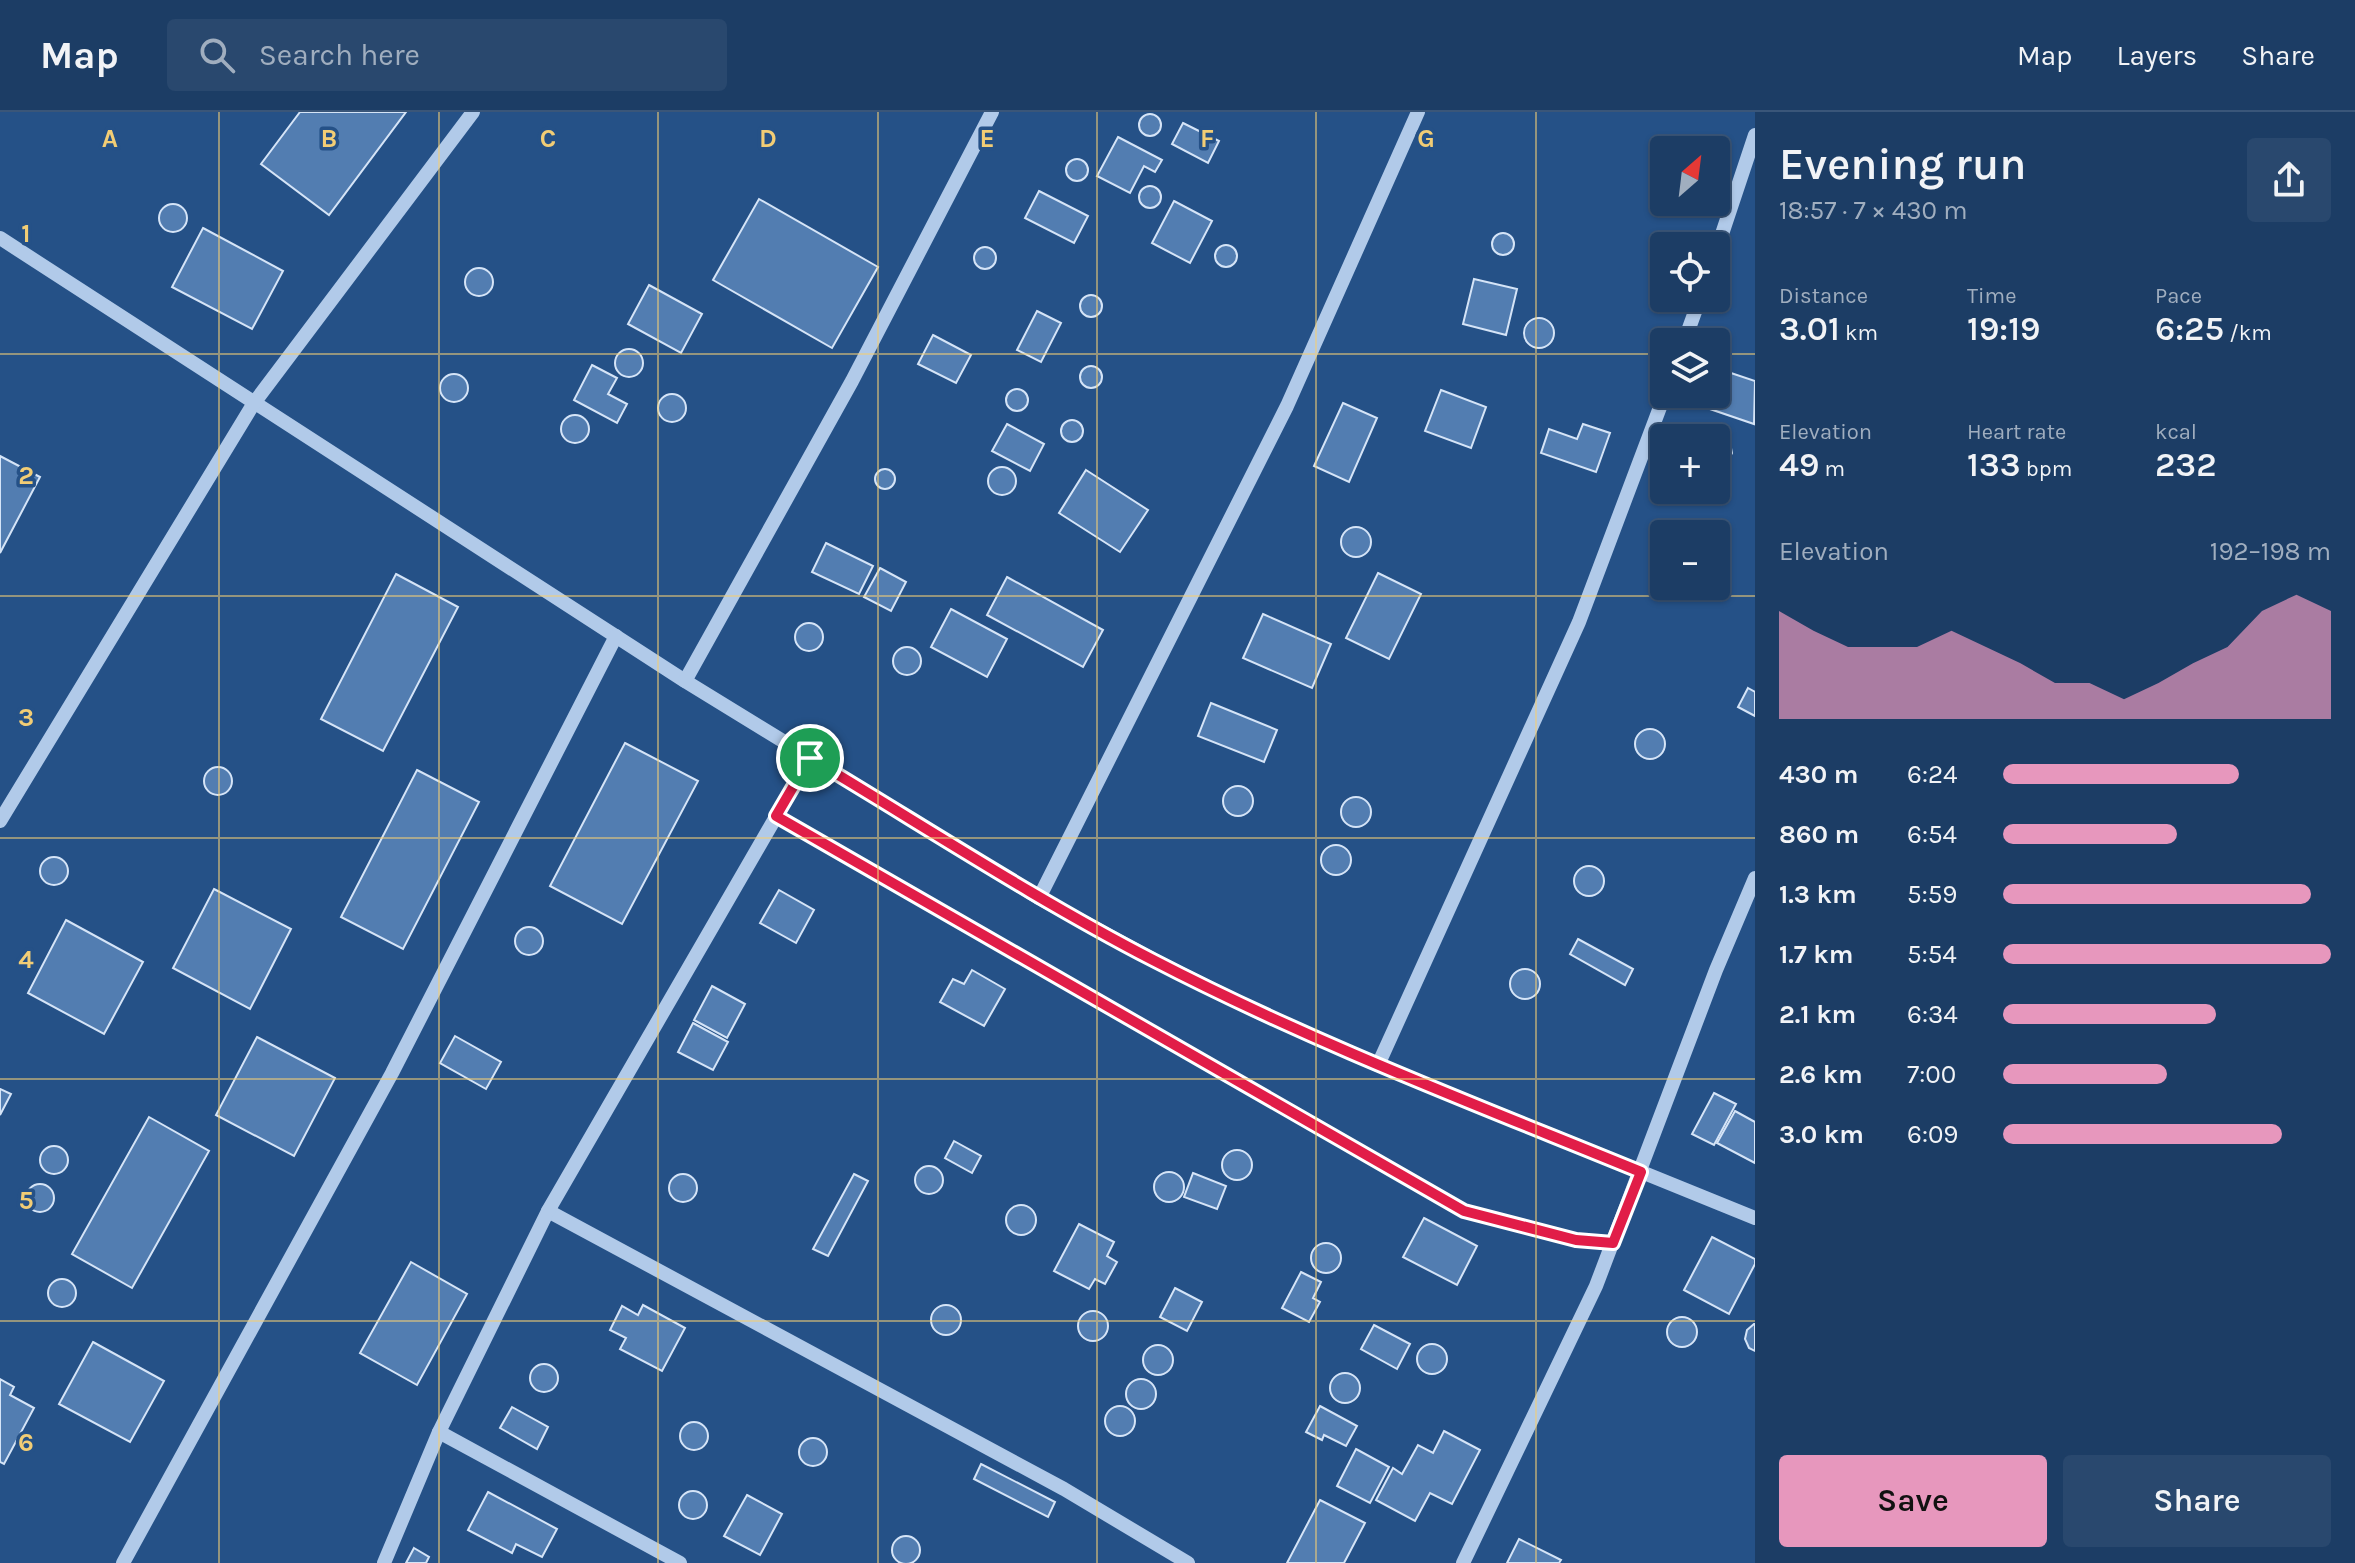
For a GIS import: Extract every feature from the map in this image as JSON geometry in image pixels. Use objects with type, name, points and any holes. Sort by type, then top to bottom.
[{"type":"street","points":[[0,821],[254,403],[473,112]]},
{"type":"street","points":[[685,681],[852,381],[992,112]]},
{"type":"street","points":[[1039,898],[1287,406],[1418,112]]},
{"type":"street","points":[[1723,232],[1755,135]]},
{"type":"street","points":[[0,238],[685,681],[1039,898],[1258,1012],[1378,1065],[1755,1218]]},
{"type":"street","points":[[1378,1065],[1579,622],[1660,408]]},
{"type":"street","points":[[123,1563],[392,1073],[616,636]]},
{"type":"street","points":[[384,1563],[439,1432],[548,1211],[810,758]]},
{"type":"street","points":[[776,816],[1464,1211],[1576,1240],[1613,1243]]},
{"type":"street","points":[[1463,1563],[1596,1286],[1716,970],[1755,878]]},
{"type":"street","points":[[548,1211],[1064,1489],[1188,1563]]},
{"type":"street","points":[[439,1432],[680,1563]]},
{"type":"building","points":[[300,112],[406,112],[329,215],[261,164]]},
{"type":"building","points":[[1150,114],[1161,125],[1150,136],[1139,125]]},
{"type":"building","points":[[1183,123],[1219,141],[1208,163],[1172,144]]},
{"type":"building","points":[[1118,137],[1162,160],[1155,172],[1144,166],[1130,193],[1097,176]]},
{"type":"building","points":[[1077,159],[1088,170],[1077,181],[1066,170]]},
{"type":"building","points":[[1150,186],[1161,197],[1150,208],[1139,197]]},
{"type":"building","points":[[1039,191],[1088,216],[1074,243],[1025,218]]},
{"type":"building","points":[[759,199],[878,267],[832,348],[713,280]]},
{"type":"building","points":[[1174,201],[1212,221],[1190,263],[1152,243]]},
{"type":"building","points":[[173,204],[183,208],[187,218],[183,228],[173,232],[163,228],[159,218],[163,208]]},
{"type":"building","points":[[203,228],[283,271],[252,329],[172,287]]},
{"type":"building","points":[[1503,233],[1514,244],[1503,255],[1492,244]]},
{"type":"building","points":[[1226,245],[1237,256],[1226,267],[1215,256]]},
{"type":"building","points":[[985,247],[996,258],[985,269],[974,258]]},
{"type":"building","points":[[479,268],[489,272],[493,282],[489,292],[479,296],[469,292],[465,282],[469,272]]},
{"type":"building","points":[[1474,279],[1517,289],[1506,335],[1463,324]]},
{"type":"building","points":[[649,285],[702,314],[681,353],[628,324]]},
{"type":"building","points":[[1091,295],[1102,306],[1091,317],[1080,306]]},
{"type":"building","points":[[1037,311],[1061,323],[1041,362],[1017,350]]},
{"type":"building","points":[[1539,318],[1545,319],[1553,327],[1553,339],[1545,347],[1539,348],[1533,347],[1525,339],[1524,333],[1525,327],[1533,319]]},
{"type":"building","points":[[933,335],[971,355],[956,383],[918,364]]},
{"type":"building","points":[[629,349],[639,353],[643,363],[639,373],[629,377],[619,373],[615,363],[619,353]]},
{"type":"building","points":[[592,365],[617,378],[608,394],[627,404],[617,423],[574,400]]},
{"type":"building","points":[[1091,366],[1102,377],[1091,388],[1080,377]]},
{"type":"building","points":[[1730,373],[1755,381],[1754,424],[1710,409],[1730,408]]},
{"type":"building","points":[[454,374],[464,378],[468,388],[464,398],[454,402],[444,398],[440,388],[444,378]]},
{"type":"building","points":[[1017,389],[1028,400],[1017,411],[1006,400]]},
{"type":"building","points":[[1441,390],[1486,407],[1471,448],[1425,431]]},
{"type":"building","points":[[672,394],[682,398],[686,408],[682,418],[672,422],[662,418],[658,408],[662,398]]},
{"type":"building","points":[[1343,403],[1377,418],[1349,482],[1314,466]]},
{"type":"building","points":[[575,415],[585,419],[589,429],[585,439],[575,443],[565,439],[561,429],[565,419]]},
{"type":"building","points":[[1072,420],[1083,431],[1072,442],[1061,431]]},
{"type":"building","points":[[1007,424],[1044,444],[1030,471],[992,451]]},
{"type":"building","points":[[1583,424],[1610,433],[1596,472],[1541,453],[1549,429],[1577,439]]},
{"type":"building","points":[[0,456],[40,477],[0,553]]},
{"type":"building","points":[[1002,467],[1012,471],[1016,481],[1012,491],[1002,495],[992,491],[988,481],[992,471]]},
{"type":"building","points":[[881,469],[889,469],[895,479],[889,489],[881,489],[875,483],[875,475]]},
{"type":"building","points":[[1086,470],[1148,510],[1120,552],[1059,513]]},
{"type":"building","points":[[1356,527],[1362,528],[1370,536],[1370,548],[1362,556],[1356,557],[1350,556],[1342,548],[1341,542],[1342,536],[1350,528]]},
{"type":"building","points":[[826,543],[873,566],[859,594],[812,572]]},
{"type":"building","points":[[880,568],[906,582],[891,611],[864,597]]},
{"type":"building","points":[[1378,573],[1421,594],[1389,659],[1346,638]]},
{"type":"building","points":[[396,574],[458,607],[383,751],[321,719]]},
{"type":"building","points":[[1007,577],[1103,630],[1083,667],[987,615]]},
{"type":"building","points":[[951,609],[1007,639],[987,677],[931,647]]},
{"type":"building","points":[[1263,614],[1331,644],[1312,688],[1243,658]]},
{"type":"building","points":[[809,623],[819,627],[823,637],[819,647],[809,651],[799,647],[795,637],[799,627]]},
{"type":"building","points":[[907,647],[917,651],[921,661],[917,671],[907,675],[897,671],[893,661],[897,651]]},
{"type":"building","points":[[1748,688],[1755,692],[1755,716],[1738,707]]},
{"type":"building","points":[[1211,703],[1277,730],[1264,762],[1198,736]]},
{"type":"building","points":[[1650,729],[1656,730],[1664,738],[1664,750],[1656,758],[1650,759],[1644,758],[1636,750],[1635,744],[1636,738],[1644,730]]},
{"type":"building","points":[[625,743],[698,781],[622,924],[550,886]]},
{"type":"building","points":[[218,767],[228,771],[232,781],[228,791],[218,795],[208,791],[204,781],[208,771]]},
{"type":"building","points":[[417,770],[479,802],[403,949],[341,917]]},
{"type":"building","points":[[1238,786],[1244,787],[1252,795],[1252,807],[1244,815],[1238,816],[1232,815],[1224,807],[1223,801],[1224,795],[1232,787]]},
{"type":"building","points":[[1356,797],[1362,798],[1370,806],[1370,818],[1362,826],[1356,827],[1350,826],[1342,818],[1341,812],[1342,806],[1350,798]]},
{"type":"building","points":[[1336,845],[1342,846],[1350,854],[1350,866],[1342,874],[1336,875],[1330,874],[1322,866],[1321,860],[1322,854],[1330,846]]},
{"type":"building","points":[[54,857],[64,861],[68,871],[64,881],[54,885],[44,881],[40,871],[44,861]]},
{"type":"building","points":[[1589,866],[1595,867],[1603,875],[1603,887],[1595,895],[1589,896],[1583,895],[1575,887],[1574,881],[1575,875],[1583,867]]},
{"type":"building","points":[[214,889],[291,929],[250,1009],[173,968]]},
{"type":"building","points":[[779,890],[814,910],[796,943],[760,923]]},
{"type":"building","points":[[66,920],[143,962],[104,1034],[28,993]]},
{"type":"building","points":[[529,927],[539,931],[543,941],[539,951],[529,955],[519,951],[515,941],[519,931]]},
{"type":"building","points":[[1578,939],[1633,969],[1625,985],[1570,954]]},
{"type":"building","points":[[1525,969],[1531,970],[1539,978],[1539,990],[1531,998],[1525,999],[1519,998],[1511,990],[1510,984],[1511,978],[1519,970]]},
{"type":"building","points":[[972,970],[1005,989],[984,1026],[940,1002],[953,979],[964,984]]},
{"type":"building","points":[[712,986],[745,1004],[727,1038],[694,1020]]},
{"type":"building","points":[[693,1023],[728,1042],[713,1070],[678,1052]]},
{"type":"building","points":[[455,1036],[501,1062],[486,1089],[440,1063]]},
{"type":"building","points":[[257,1037],[335,1078],[294,1156],[216,1115]]},
{"type":"building","points":[[0,1089],[11,1094],[0,1115]]},
{"type":"building","points":[[1714,1093],[1736,1104],[1714,1145],[1692,1134]]},
{"type":"building","points":[[1735,1111],[1755,1122],[1755,1163],[1717,1143]]},
{"type":"building","points":[[149,1117],[209,1151],[132,1288],[72,1254]]},
{"type":"building","points":[[954,1141],[981,1156],[972,1173],[945,1158]]},
{"type":"building","points":[[54,1146],[64,1150],[68,1160],[64,1170],[54,1174],[44,1170],[40,1160],[44,1150]]},
{"type":"building","points":[[1237,1150],[1243,1151],[1251,1159],[1251,1171],[1243,1179],[1237,1180],[1231,1179],[1223,1171],[1222,1165],[1223,1159],[1231,1151]]},
{"type":"building","points":[[929,1166],[939,1170],[943,1180],[939,1190],[929,1194],[919,1190],[915,1180],[919,1170]]},
{"type":"building","points":[[1169,1172],[1175,1173],[1183,1181],[1183,1193],[1175,1201],[1169,1202],[1163,1201],[1155,1193],[1154,1187],[1155,1181],[1163,1173]]},
{"type":"building","points":[[1193,1173],[1226,1186],[1217,1209],[1184,1197]]},
{"type":"building","points":[[683,1174],[693,1178],[697,1188],[693,1198],[683,1202],[673,1198],[669,1188],[673,1178]]},
{"type":"building","points":[[854,1174],[868,1181],[828,1256],[813,1249]]},
{"type":"building","points":[[40,1184],[50,1188],[54,1198],[50,1208],[40,1212],[30,1208],[26,1198],[30,1188]]},
{"type":"building","points":[[1021,1205],[1027,1206],[1035,1214],[1035,1226],[1027,1234],[1021,1235],[1015,1234],[1007,1226],[1006,1220],[1007,1214],[1015,1206]]},
{"type":"building","points":[[1424,1218],[1477,1246],[1457,1285],[1403,1257]]},
{"type":"building","points":[[1079,1224],[1114,1242],[1107,1256],[1117,1262],[1105,1284],[1095,1279],[1089,1289],[1054,1271]]},
{"type":"building","points":[[1712,1237],[1755,1259],[1729,1314],[1684,1290]]},
{"type":"building","points":[[1326,1243],[1332,1244],[1340,1252],[1340,1264],[1332,1272],[1326,1273],[1320,1272],[1312,1264],[1311,1258],[1312,1252],[1320,1244]]},
{"type":"building","points":[[411,1262],[467,1294],[417,1385],[360,1353]]},
{"type":"building","points":[[1301,1272],[1321,1282],[1313,1298],[1320,1302],[1309,1322],[1282,1308]]},
{"type":"building","points":[[62,1279],[72,1283],[76,1293],[72,1303],[62,1307],[52,1303],[48,1293],[52,1283]]},
{"type":"building","points":[[1175,1288],[1202,1302],[1187,1331],[1160,1317]]},
{"type":"building","points":[[643,1305],[685,1328],[662,1371],[620,1349],[626,1338],[610,1330],[622,1306],[638,1315]]},
{"type":"building","points":[[946,1305],[952,1306],[960,1314],[960,1326],[952,1334],[946,1335],[940,1334],[932,1326],[931,1320],[932,1314],[940,1306]]},
{"type":"building","points":[[1093,1311],[1099,1312],[1107,1320],[1107,1332],[1099,1340],[1093,1341],[1087,1340],[1079,1332],[1078,1326],[1079,1320],[1087,1312]]},
{"type":"building","points":[[1682,1317],[1688,1318],[1696,1326],[1696,1338],[1688,1346],[1682,1347],[1676,1346],[1668,1338],[1667,1332],[1668,1326],[1676,1318]]},
{"type":"building","points":[[1755,1324],[1755,1351],[1749,1348],[1745,1339],[1747,1330]]},
{"type":"building","points":[[1374,1325],[1410,1344],[1397,1369],[1361,1349]]},
{"type":"building","points":[[93,1342],[164,1381],[130,1442],[59,1404]]},
{"type":"building","points":[[1432,1344],[1438,1345],[1446,1353],[1446,1365],[1438,1373],[1432,1374],[1426,1373],[1418,1365],[1417,1359],[1418,1353],[1426,1345]]},
{"type":"building","points":[[1158,1345],[1164,1346],[1172,1354],[1172,1366],[1164,1374],[1158,1375],[1152,1374],[1144,1366],[1143,1360],[1144,1354],[1152,1346]]},
{"type":"building","points":[[544,1364],[554,1368],[558,1378],[554,1388],[544,1392],[534,1388],[530,1378],[534,1368]]},
{"type":"building","points":[[1345,1373],[1351,1374],[1359,1382],[1359,1394],[1351,1402],[1345,1403],[1339,1402],[1331,1394],[1330,1388],[1331,1382],[1339,1374]]},
{"type":"building","points":[[0,1379],[14,1387],[10,1395],[34,1408],[4,1464],[0,1462]]},
{"type":"building","points":[[1141,1379],[1147,1380],[1155,1388],[1155,1400],[1147,1408],[1141,1409],[1135,1408],[1127,1400],[1126,1394],[1127,1388],[1135,1380]]},
{"type":"building","points":[[1120,1406],[1130,1411],[1135,1421],[1130,1431],[1120,1436],[1110,1431],[1105,1421],[1110,1411]]},
{"type":"building","points":[[1320,1406],[1357,1426],[1346,1446],[1324,1435],[1322,1440],[1306,1432]]},
{"type":"building","points":[[512,1407],[548,1427],[537,1449],[500,1428]]},
{"type":"building","points":[[694,1422],[704,1426],[708,1436],[704,1446],[694,1450],[684,1446],[680,1436],[684,1426]]},
{"type":"building","points":[[1444,1431],[1480,1450],[1452,1504],[1430,1493],[1415,1521],[1376,1500],[1393,1468],[1402,1474],[1418,1445],[1433,1453]]},
{"type":"building","points":[[813,1438],[823,1442],[827,1452],[823,1462],[813,1466],[803,1462],[799,1452],[803,1442]]},
{"type":"building","points":[[1356,1449],[1389,1467],[1370,1503],[1337,1486]]},
{"type":"building","points":[[981,1464],[1055,1502],[1048,1517],[974,1479]]},
{"type":"building","points":[[693,1491],[703,1495],[707,1505],[703,1515],[693,1519],[683,1515],[679,1505],[683,1495]]},
{"type":"building","points":[[488,1492],[557,1529],[542,1557],[516,1544],[512,1553],[468,1530]]},
{"type":"building","points":[[747,1495],[782,1514],[760,1555],[724,1536]]},
{"type":"building","points":[[1320,1500],[1365,1523],[1344,1563],[1287,1563]]},
{"type":"building","points":[[906,1536],[916,1540],[920,1550],[916,1560],[906,1564],[896,1560],[892,1550],[896,1540]]},
{"type":"building","points":[[1519,1539],[1561,1560],[1559,1563],[1507,1563]]},
{"type":"building","points":[[414,1548],[429,1557],[426,1563],[406,1563]]},
{"type":"route","points":[[810,758],[1039,898],[1258,1012],[1378,1065],[1641,1172],[1613,1243],[1576,1240],[1464,1211],[776,816],[810,758]]}]
